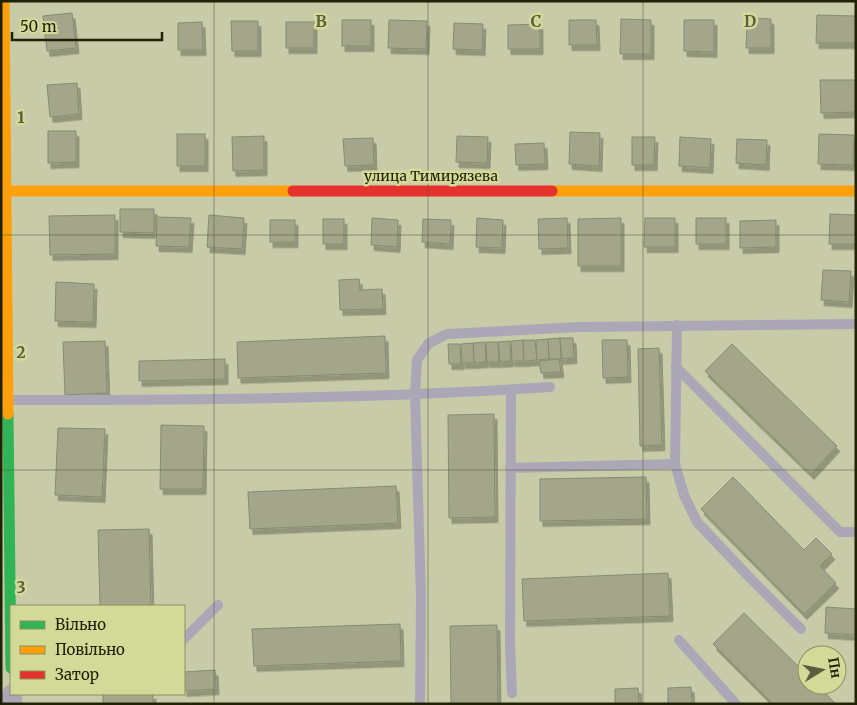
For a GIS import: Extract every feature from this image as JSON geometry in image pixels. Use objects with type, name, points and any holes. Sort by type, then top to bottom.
[{"type":"street","points":[[4,1],[7,191],[4,234],[8,400],[6,522],[10,629]]},
{"type":"street","name":"улица Тимирязева","points":[[7,191],[856,191]]},
{"type":"lane","points":[[420,704],[420,598],[415,394],[416,360],[429,343],[447,334],[579,327],[856,324]]},
{"type":"lane","points":[[677,325],[675,464],[684,495],[697,522],[751,580],[801,629]]},
{"type":"lane","points":[[676,366],[840,532],[856,532]]},
{"type":"lane","points":[[8,400],[216,400],[415,394],[550,387]]},
{"type":"lane","points":[[511,390],[510,634],[512,693]]},
{"type":"lane","points":[[510,468],[675,464]]},
{"type":"lane","points":[[185,638],[218,605]]},
{"type":"lane","points":[[679,640],[736,704]]},
{"type":"building","points":[[72,13],[76,48],[47,51],[43,16]]},
{"type":"building","points":[[817,15],[856,16],[856,43],[816,43]]},
{"type":"building","points":[[747,18],[771,19],[771,48],[746,48]]},
{"type":"building","points":[[621,19],[651,20],[651,54],[620,54]]},
{"type":"building","points":[[342,20],[371,20],[371,46],[342,46]]},
{"type":"building","points":[[389,20],[427,21],[426,49],[388,48]]},
{"type":"building","points":[[569,20],[596,20],[597,45],[569,45]]},
{"type":"building","points":[[684,20],[714,20],[714,52],[684,51]]},
{"type":"building","points":[[231,21],[258,21],[258,51],[232,51]]},
{"type":"building","points":[[202,22],[203,50],[178,50],[178,23]]},
{"type":"building","points":[[286,22],[314,22],[314,48],[286,48]]},
{"type":"building","points":[[454,23],[483,24],[482,50],[453,49]]},
{"type":"building","points":[[540,24],[540,49],[508,49],[508,25]]},
{"type":"building","points":[[820,80],[856,80],[856,112],[821,113]]},
{"type":"building","points":[[77,83],[79,114],[50,117],[47,85]]},
{"type":"building","points":[[48,131],[76,131],[76,162],[48,163]]},
{"type":"building","points":[[570,132],[600,133],[599,166],[569,164]]},
{"type":"building","points":[[177,134],[205,134],[205,166],[177,166]]},
{"type":"building","points":[[819,134],[854,135],[853,165],[818,164]]},
{"type":"building","points":[[264,136],[264,170],[233,171],[232,137]]},
{"type":"building","points":[[457,136],[488,137],[487,163],[456,162]]},
{"type":"building","points":[[632,137],[655,137],[654,165],[632,165]]},
{"type":"building","points":[[680,137],[711,139],[710,168],[679,166]]},
{"type":"building","points":[[373,138],[374,165],[345,166],[343,139]]},
{"type":"building","points":[[737,139],[767,140],[766,165],[736,163]]},
{"type":"building","points":[[544,143],[545,164],[516,165],[515,144]]},
{"type":"building","points":[[120,209],[154,209],[154,233],[120,232]]},
{"type":"building","points":[[830,214],[856,215],[856,244],[829,244]]},
{"type":"building","points":[[115,215],[115,254],[50,255],[49,216]]},
{"type":"building","points":[[209,215],[244,218],[242,249],[207,247]]},
{"type":"building","points":[[157,217],[191,218],[189,247],[156,246]]},
{"type":"building","points":[[372,218],[398,220],[397,247],[371,245]]},
{"type":"building","points":[[477,218],[503,220],[502,248],[476,247]]},
{"type":"building","points":[[567,218],[568,248],[539,249],[538,219]]},
{"type":"building","points":[[621,218],[621,266],[578,266],[578,219]]},
{"type":"building","points":[[645,218],[675,218],[675,247],[644,247]]},
{"type":"building","points":[[696,218],[726,218],[726,244],[696,244]]},
{"type":"building","points":[[323,219],[344,219],[344,244],[323,244]]},
{"type":"building","points":[[423,219],[451,220],[450,244],[422,242]]},
{"type":"building","points":[[270,220],[295,220],[295,242],[270,242]]},
{"type":"building","points":[[776,220],[776,247],[740,248],[740,221]]},
{"type":"building","points":[[823,270],[851,271],[849,302],[821,300]]},
{"type":"building","points":[[359,279],[360,290],[382,289],[383,309],[340,310],[339,280]]},
{"type":"building","points":[[56,282],[94,284],[93,322],[55,321]]},
{"type":"building","points":[[385,336],[386,373],[238,378],[237,342]]},
{"type":"building","points":[[560,338],[561,359],[549,359],[548,339]]},
{"type":"building","points":[[560,338],[573,338],[574,358],[562,359]]},
{"type":"building","points":[[548,339],[549,359],[537,360],[536,340]]},
{"type":"building","points":[[523,340],[524,361],[512,361],[511,341]]},
{"type":"building","points":[[523,340],[535,340],[537,360],[524,361]]},
{"type":"building","points":[[602,340],[627,340],[628,377],[603,378]]},
{"type":"building","points":[[105,341],[107,393],[65,395],[63,342]]},
{"type":"building","points":[[510,341],[511,361],[500,362],[498,342]]},
{"type":"building","points":[[485,342],[486,362],[474,363],[473,343]]},
{"type":"building","points":[[486,342],[498,342],[499,362],[487,362]]},
{"type":"building","points":[[473,343],[474,363],[462,363],[461,344]]},
{"type":"building","points":[[448,344],[460,344],[461,364],[449,364]]},
{"type":"building","points":[[732,344],[837,446],[811,474],[705,371]]},
{"type":"building","points":[[659,348],[662,445],[640,446],[638,349]]},
{"type":"building","points":[[225,359],[225,379],[139,381],[139,361]]},
{"type":"building","points":[[559,359],[561,372],[541,373],[539,361]]},
{"type":"building","points":[[494,414],[495,517],[449,518],[448,415]]},
{"type":"building","points":[[161,425],[204,426],[203,489],[160,489]]},
{"type":"building","points":[[58,428],[105,429],[102,497],[55,495]]},
{"type":"building","points":[[646,477],[647,519],[540,521],[540,479]]},
{"type":"building","points":[[733,477],[804,550],[816,538],[832,554],[820,566],[836,583],[804,614],[701,509]]},
{"type":"building","points":[[396,486],[398,523],[250,529],[248,492]]},
{"type":"building","points":[[149,529],[151,605],[100,605],[98,530]]},
{"type":"building","points":[[668,573],[670,616],[524,621],[522,579]]},
{"type":"building","points":[[826,607],[856,609],[856,635],[825,633]]},
{"type":"building","points":[[744,613],[797,665],[797,695],[827,695],[836,704],[773,704],[713,644]]},
{"type":"building","points":[[400,624],[401,661],[254,666],[252,629]]},
{"type":"building","points":[[497,625],[498,704],[451,704],[450,626]]},
{"type":"building","points":[[215,670],[216,689],[185,691],[185,672]]},
{"type":"building","points":[[691,687],[692,704],[668,704],[668,688]]},
{"type":"building","points":[[638,688],[639,704],[615,704],[615,689]]},
{"type":"building","points":[[103,695],[153,695],[153,704],[103,704]]},
{"type":"traffic: fast","points":[[8,414],[10,605]]},
{"type":"traffic: slow","points":[[4,1],[8,414]]},
{"type":"traffic: slow","points":[[7,191],[293,191]]},
{"type":"traffic: slow","points":[[552,191],[856,191]]},
{"type":"traffic: jam","points":[[293,191],[552,191]]}]
